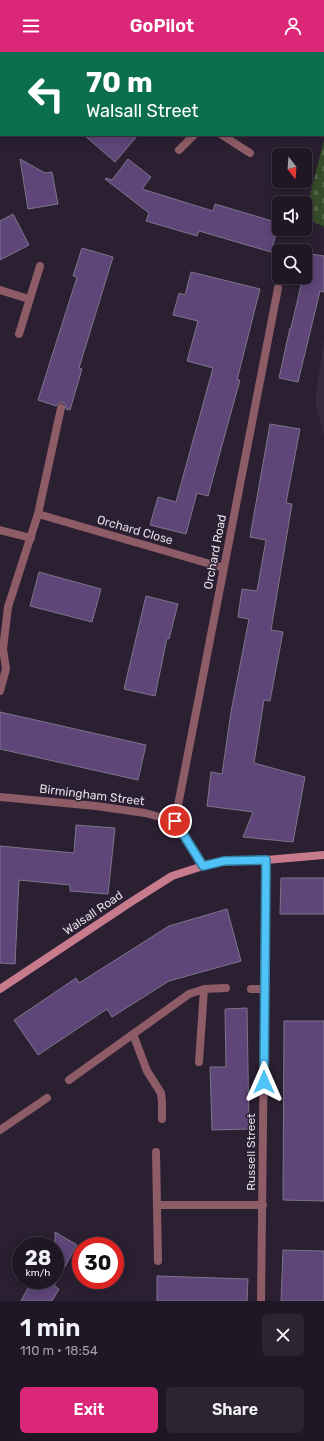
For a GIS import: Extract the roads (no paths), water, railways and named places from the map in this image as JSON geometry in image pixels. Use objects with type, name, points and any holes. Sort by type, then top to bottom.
[{"type":"main road","name":"Walsall Road","points":[[0,989],[172,876],[224,861],[266,860],[324,855]]},
{"type":"street","points":[[179,150],[193,136]]},
{"type":"street","points":[[224,136],[250,153]]},
{"type":"street","points":[[19,334],[40,266]]},
{"type":"street","name":"Orchard Road","points":[[175,821],[278,288]]},
{"type":"street","points":[[0,290],[29,299]]},
{"type":"street","points":[[0,691],[6,669],[2,649],[8,607],[38,514],[61,408]]},
{"type":"street","name":"Orchard Close","points":[[38,514],[224,568]]},
{"type":"street","points":[[0,530],[31,538]]},
{"type":"street","name":"Birmingham Street","points":[[0,797],[96,806],[138,812],[175,821]]},
{"type":"street","points":[[175,821],[203,866]]},
{"type":"street","name":"Russell Street","points":[[261,1301],[266,860]]},
{"type":"street","points":[[69,1080],[189,994],[204,989],[226,988]]},
{"type":"street","points":[[199,1062],[204,989]]},
{"type":"street","points":[[251,989],[264,989]]},
{"type":"street","points":[[133,1034],[147,1071],[160,1093],[162,1102],[162,1119]]},
{"type":"street","points":[[0,1130],[47,1098]]},
{"type":"street","points":[[156,1152],[158,1261]]},
{"type":"street","name":"Russell Street","points":[[157,1205],[263,1205]]}]
